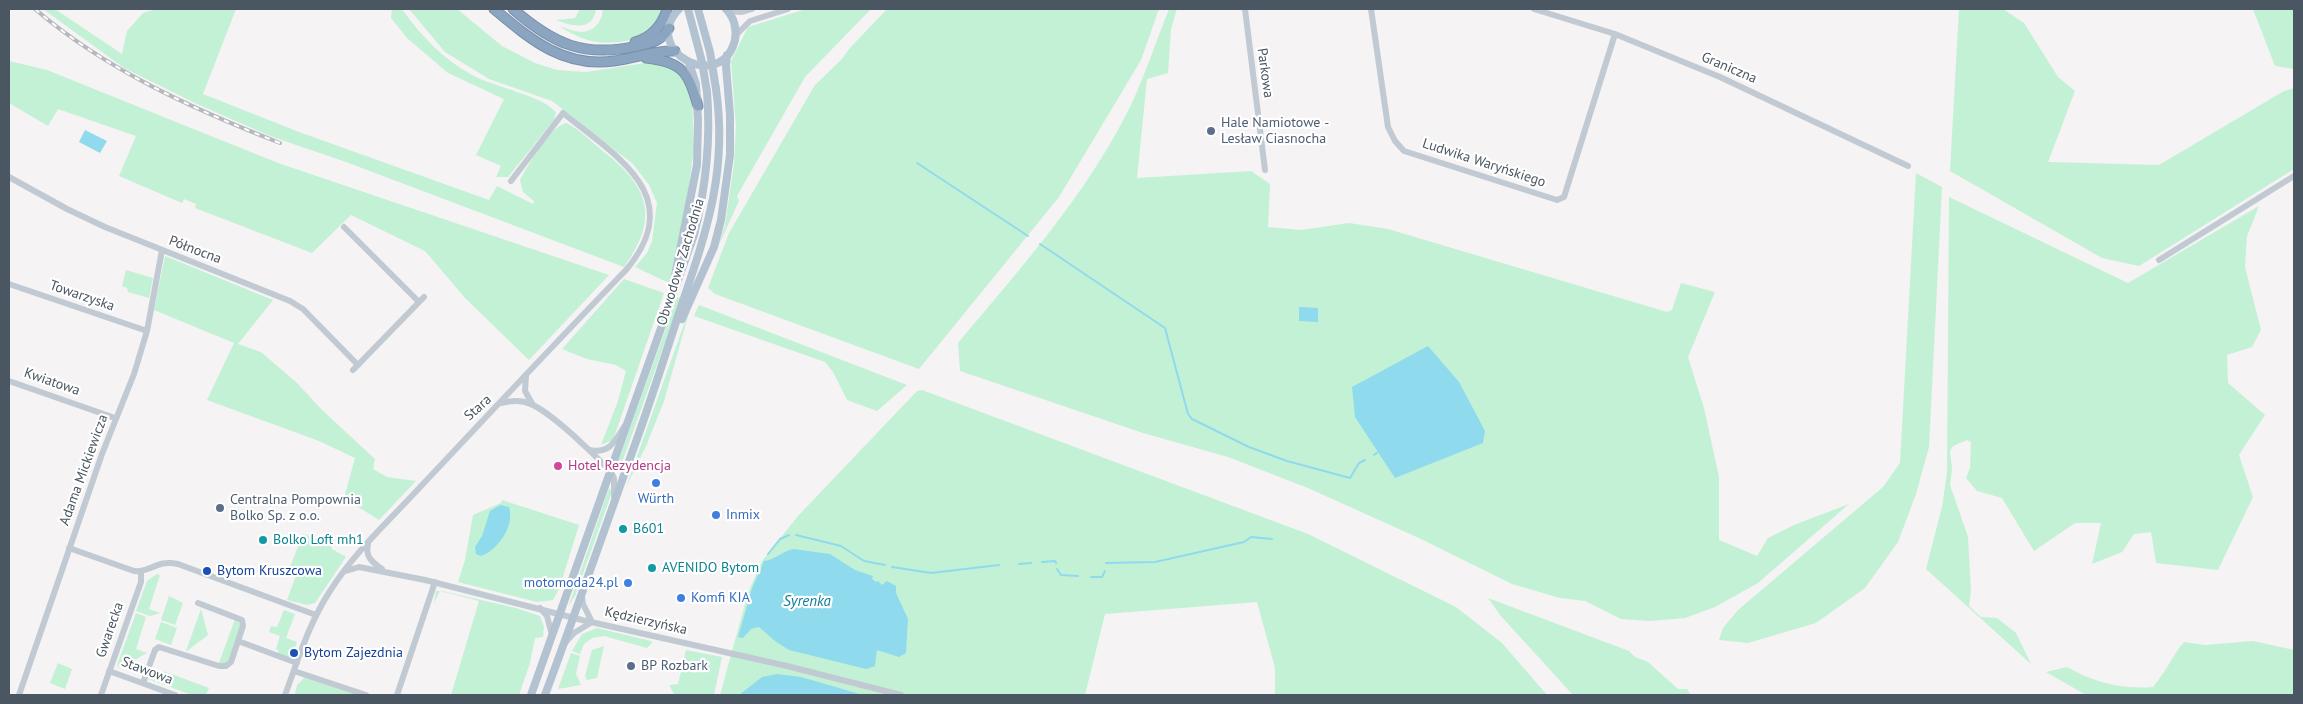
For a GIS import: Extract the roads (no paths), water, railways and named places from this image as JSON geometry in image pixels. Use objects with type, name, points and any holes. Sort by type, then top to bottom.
[{"type":"highway","points":[[494,9],[530,39],[561,56],[594,62],[638,57],[661,51],[675,51]]},
{"type":"highway","points":[[513,9],[550,37],[585,50],[608,51],[649,44],[662,39],[669,28]]},
{"type":"highway","points":[[585,50],[623,45],[646,38],[660,25],[667,9]]},
{"type":"highway","points":[[638,57],[662,59],[677,66],[690,80],[698,106]]},
{"type":"main road","name":"Obwodowa Zachodnia","points":[[531,695],[682,272],[701,206],[709,144],[707,92],[700,52],[688,9]]},
{"type":"main road","name":"Obwodowa Zachodnia","points":[[545,695],[665,360],[704,242],[712,209],[720,143],[716,89],[710,52],[698,9]]},
{"type":"main road","points":[[669,304],[694,186],[698,149],[696,79],[689,63],[675,51],[671,44],[669,28],[677,10]]},
{"type":"main road","points":[[665,360],[719,232],[730,155],[730,115],[726,66],[736,35],[734,22],[727,10]]},
{"type":"main road","points":[[689,63],[710,65],[728,55]]},
{"type":"street","points":[[727,10],[752,9]]},
{"type":"street","points":[[736,35],[750,21],[788,9]]},
{"type":"street","name":"Parkowa","points":[[1245,9],[1265,170]]},
{"type":"street","name":"Ludwika Waryńskiego","points":[[1371,9],[1388,127],[1395,142],[1404,151],[1557,200],[1564,197],[1615,34]]},
{"type":"street","name":"Graniczna","points":[[1534,9],[1615,34],[1728,81],[1908,166]]},
{"type":"street","points":[[500,404],[636,258],[649,230],[650,214],[648,198],[639,179],[625,163],[564,114],[511,182]]},
{"type":"street","name":"Północna","points":[[9,176],[68,210],[290,301],[303,310],[356,368],[421,299],[344,227]]},
{"type":"street","points":[[2159,260],[2294,176]]},
{"type":"street","name":"Adama Mickiewicza","points":[[19,695],[115,418],[134,374],[147,331],[162,250]]},
{"type":"street","name":"Towarzyska","points":[[9,284],[147,331]]},
{"type":"street","points":[[527,375],[525,391],[533,405],[588,450],[611,472],[615,486],[610,515]]},
{"type":"street","name":"Kwiatowa","points":[[9,381],[115,418]]},
{"type":"street","name":"Stara","points":[[285,695],[316,615],[341,574],[368,542],[500,404],[520,401],[533,405]]},
{"type":"street","points":[[588,450],[608,449],[613,445],[629,417]]},
{"type":"street","name":"Kędzierzyńska","points":[[368,542],[366,550],[370,560],[386,571]]},
{"type":"street","points":[[69,548],[127,569],[141,572],[162,562],[178,564],[316,615]]},
{"type":"street","name":"Kędzierzyńska","points":[[341,574],[359,567],[386,571],[901,695]]},
{"type":"street","name":"Gwarecka","points":[[101,695],[141,582],[141,572]]},
{"type":"street","points":[[397,695],[435,582]]},
{"type":"street","points":[[564,645],[574,633],[592,622],[585,609],[582,595]]},
{"type":"street","points":[[143,683],[155,650],[159,647],[223,667],[231,662],[243,626],[242,620],[198,603]]},
{"type":"street","points":[[540,608],[547,616],[552,635]]},
{"type":"street","points":[[238,641],[297,663]]},
{"type":"street","name":"Stawowa","points":[[109,670],[175,695]]},
{"type":"street","points":[[294,670],[366,695]]},
{"type":"water","points":[[85,130],[107,141],[100,153],[79,142]]},
{"type":"water","points":[[1299,307],[1318,308],[1318,322],[1299,321]]},
{"type":"water","points":[[1428,346],[1459,382],[1485,431],[1483,443],[1395,478],[1355,417],[1352,387]]},
{"type":"water","points":[[500,505],[509,507],[510,514],[510,522],[504,536],[487,553],[481,556],[476,554],[475,547],[482,536],[490,511]]},
{"type":"water","name":"Syrenka","points":[[794,549],[830,554],[855,570],[873,576],[872,579],[882,585],[887,581],[896,586],[896,593],[908,619],[906,653],[899,657],[877,650],[875,666],[866,669],[789,650],[759,627],[751,629],[743,638],[738,637],[752,588],[764,561]]},
{"type":"water","points":[[777,674],[801,677],[863,695],[739,695],[762,677]]},
{"type":"waterway","points":[[917,163],[1028,236]]},
{"type":"waterway","points":[[1040,244],[1165,328],[1188,414],[1192,419],[1249,447],[1287,461],[1350,478],[1359,463],[1365,460]]},
{"type":"waterway","points":[[1374,455],[1378,452]]},
{"type":"waterway","points":[[768,554],[780,539],[789,535]]},
{"type":"waterway","points":[[796,535],[841,546],[864,561],[885,565]]},
{"type":"waterway","points":[[1106,563],[1155,562],[1244,542],[1251,537],[1272,539]]},
{"type":"waterway","points":[[1042,562],[1055,561],[1056,563]]},
{"type":"waterway","points":[[1019,564],[1031,563]]},
{"type":"waterway","points":[[892,567],[931,573],[999,565]]},
{"type":"waterway","points":[[1057,569],[1061,575],[1078,576]]},
{"type":"waterway","points":[[1091,577],[1102,577],[1105,571]]},
{"type":"railway","points":[[35,9],[91,51],[152,86],[183,102],[280,143]]},
{"type":"place","name":"Hale Namiotowe - Lesław Ciasnocha","points":[[1211,131]]},
{"type":"place","name":"Hotel Rezydencja","points":[[558,466]]},
{"type":"place","name":"Würth","points":[[656,483]]},
{"type":"place","name":"Centralna Pompownia Bolko Sp. z o.o.","points":[[220,508]]},
{"type":"place","name":"Inmix","points":[[716,515]]},
{"type":"place","name":"B601","points":[[623,529]]},
{"type":"place","name":"Bolko Loft mh1","points":[[263,540]]},
{"type":"place","name":"AVENIDO Bytom","points":[[652,568]]},
{"type":"place","name":"Bytom Kruszcowa","points":[[207,571]]},
{"type":"place","name":"motomoda24.pl","points":[[628,583]]},
{"type":"place","name":"Komfi KIA","points":[[681,598]]},
{"type":"place","name":"Bytom Zajezdnia","points":[[294,653]]},
{"type":"place","name":"BP Rozbark","points":[[631,666]]}]
